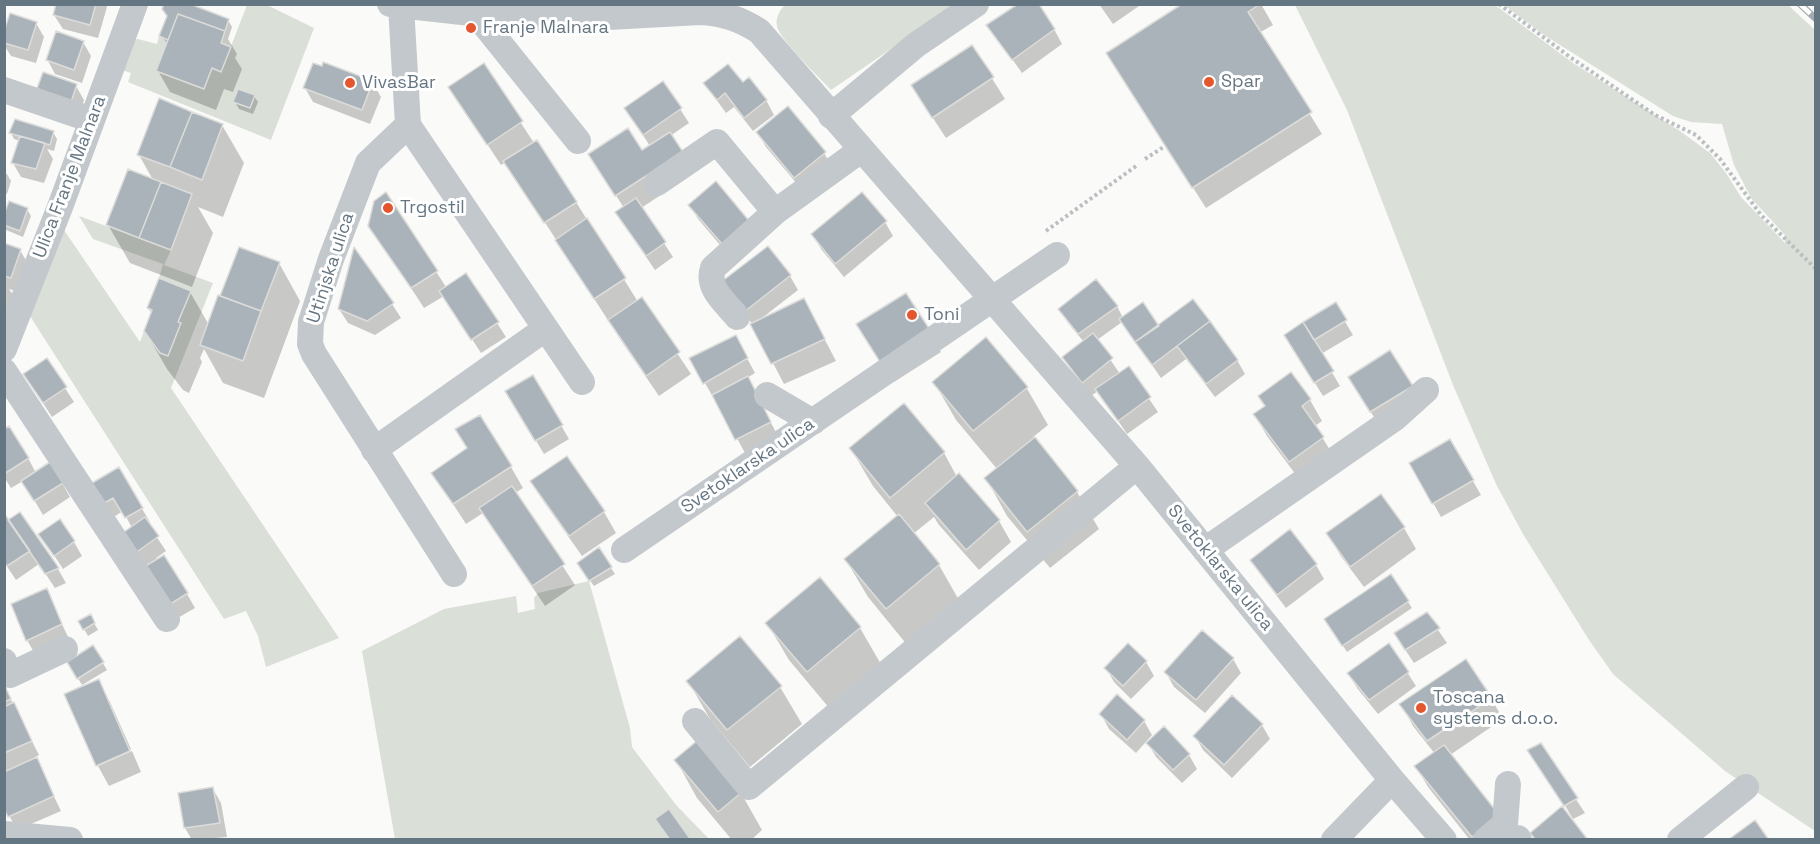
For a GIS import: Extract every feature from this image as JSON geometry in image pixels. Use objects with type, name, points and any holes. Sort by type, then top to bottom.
[{"type":"street","name":"Ulica Franje Malnara","points":[[4,349],[135,4]]},
{"type":"street","points":[[831,116],[916,45],[976,4]]},
{"type":"street","points":[[582,382],[408,125],[395,5],[476,14],[572,19],[700,8],[726,15],[751,13]]},
{"type":"street","name":"Svetoklarska ulica","points":[[751,13],[759,31],[1137,466],[1392,780],[1444,840]]},
{"type":"street","points":[[476,14],[578,141]]},
{"type":"street","points":[[4,90],[92,120]]},
{"type":"street","name":"Utinjska ulica","points":[[408,125],[368,163],[331,259],[310,322],[309,338],[314,354],[453,574]]},
{"type":"street","points":[[657,183],[717,142],[775,212]]},
{"type":"street","points":[[737,317],[713,287],[710,276],[713,268],[775,212],[861,150]]},
{"type":"street","points":[[992,300],[1057,255]]},
{"type":"street","name":"Svetoklarska ulica","points":[[624,550],[992,300]]},
{"type":"street","points":[[374,450],[545,329]]},
{"type":"street","points":[[4,371],[167,619]]},
{"type":"street","points":[[1205,550],[1395,418],[1426,390]]},
{"type":"street","points":[[767,395],[813,422]]},
{"type":"street","points":[[695,721],[749,787],[1137,466]]},
{"type":"street","points":[[4,661],[10,675],[65,649]]},
{"type":"street","points":[[1334,840],[1392,780]]},
{"type":"street","points":[[1486,840],[1505,824],[1508,784]]},
{"type":"street","points":[[1680,840],[1746,787]]},
{"type":"street","points":[[4,834],[70,840]]},
{"type":"path","points":[[1498,4],[1655,115],[1696,135],[1720,159],[1761,215],[1815,269]]},
{"type":"path","points":[[1145,159],[1165,146]]},
{"type":"path","points":[[1046,231],[1136,166]]},
{"type":"shaded area","points":[[247,5],[267,5],[314,28],[271,140],[128,82],[131,73],[122,70],[133,40],[138,39],[157,44],[159,36],[168,40],[156,71],[204,89],[212,68],[221,72]]},
{"type":"shaded area","points":[[785,5],[955,5],[831,90],[779,32],[777,20]]},
{"type":"shaded area","points":[[1295,5],[1495,5],[1573,63],[1680,131],[1710,153],[1741,197],[1785,243],[1785,235],[1751,198],[1734,165],[1722,124],[1691,122],[1673,116],[1544,35],[1504,5],[1788,5],[1815,30],[1815,831],[1725,771],[1613,674],[1589,640],[1523,534],[1496,484],[1453,385],[1347,110]]},
{"type":"shaded area","points":[[79,216],[171,250],[164,265],[213,283],[171,388],[339,638],[266,667],[258,636],[246,611],[224,619],[28,313],[64,230],[140,342],[144,331],[160,353],[168,356],[181,323],[178,322],[191,291],[159,278],[163,264],[93,239]]},
{"type":"shaded area","points":[[589,581],[630,728],[632,747],[676,805],[709,839],[395,839],[362,651],[444,609],[516,596],[518,613],[535,609],[534,598],[538,593]]},
{"type":"building","points":[[56,4],[96,4],[90,25],[53,15]]},
{"type":"building","points":[[164,4],[190,4],[229,19],[225,31],[178,14],[168,40],[159,36],[167,16],[162,9]]},
{"type":"building","points":[[1018,4],[1039,4],[1055,29],[1012,60],[986,25]]},
{"type":"building","name":"Spar","points":[[1182,4],[1260,4],[1248,12],[1312,112],[1192,188],[1106,53]]},
{"type":"building","points":[[10,13],[37,22],[28,50],[4,43],[4,31]]},
{"type":"building","points":[[178,14],[225,31],[221,43],[231,47],[221,72],[212,68],[204,89],[156,71]]},
{"type":"building","points":[[56,31],[84,41],[74,70],[46,60]]},
{"type":"building","points":[[972,45],[994,77],[932,118],[911,85]]},
{"type":"building","points":[[323,62],[373,81],[362,110],[303,88],[313,63],[322,66]]},
{"type":"building","points":[[484,63],[523,121],[487,145],[448,87]]},
{"type":"building","points":[[728,64],[743,82],[749,77],[767,100],[744,118],[725,93],[717,100],[703,83]]},
{"type":"building","points":[[43,72],[77,84],[70,105],[35,94]]},
{"type":"building","points":[[663,81],[682,108],[643,135],[624,108]]},
{"type":"building","points":[[238,89],[255,95],[250,108],[233,102]]},
{"type":"building","points":[[159,98],[192,112],[170,167],[137,155]]},
{"type":"building","points":[[788,106],[826,152],[794,178],[756,132]]},
{"type":"building","points":[[192,112],[223,124],[202,180],[170,167]]},
{"type":"building","points":[[15,119],[54,131],[50,145],[9,133]]},
{"type":"building","points":[[628,128],[642,150],[670,132],[683,152],[615,196],[588,154]]},
{"type":"building","points":[[20,136],[45,143],[36,169],[11,163]]},
{"type":"building","points":[[537,140],[577,202],[544,223],[503,161]]},
{"type":"building","points":[[128,169],[161,182],[139,238],[106,225]]},
{"type":"building","points":[[716,181],[750,222],[723,245],[688,205]]},
{"type":"building","points":[[161,182],[192,194],[171,250],[139,238]]},
{"type":"building","points":[[386,192],[438,271],[411,288],[368,226],[374,201]]},
{"type":"building","points":[[862,192],[887,221],[835,264],[811,234]]},
{"type":"building","points":[[636,198],[666,242],[646,256],[615,212]]},
{"type":"building","points":[[9,201],[28,208],[20,231],[4,225],[4,214]]},
{"type":"building","points":[[587,218],[626,278],[594,299],[555,240]]},
{"type":"building","points":[[4,243],[21,249],[11,278],[4,276]]},
{"type":"building","points":[[768,246],[791,275],[744,312],[721,282]]},
{"type":"building","points":[[239,247],[280,262],[261,311],[220,296]]},
{"type":"building","points":[[354,247],[394,303],[367,321],[338,309]]},
{"type":"building","points":[[466,273],[499,322],[471,340],[439,291]]},
{"type":"building","points":[[159,278],[191,291],[178,322],[181,323],[168,356],[160,353],[144,331],[152,310],[147,308]]},
{"type":"building","points":[[1096,279],[1118,306],[1078,334],[1058,309]]},
{"type":"building","points":[[906,293],[930,330],[880,362],[856,324]]},
{"type":"building","points":[[218,295],[261,311],[243,361],[200,345]]},
{"type":"building","points":[[642,297],[680,352],[646,376],[608,320]]},
{"type":"building","points":[[804,298],[825,339],[771,364],[750,324]]},
{"type":"building","points":[[1193,299],[1210,321],[1152,365],[1135,342]]},
{"type":"building","points":[[1143,302],[1159,326],[1135,342],[1119,319]]},
{"type":"building","points":[[1336,302],[1347,320],[1314,340],[1303,322]]},
{"type":"building","points":[[1210,321],[1238,360],[1206,384],[1177,346]]},
{"type":"building","points":[[1303,322],[1334,371],[1314,383],[1284,335]]},
{"type":"building","points":[[1093,333],[1113,358],[1082,383],[1062,357]]},
{"type":"building","points":[[736,335],[748,358],[703,384],[689,358]]},
{"type":"building","points":[[986,337],[1028,387],[973,431],[932,382]]},
{"type":"building","points":[[1390,350],[1413,386],[1370,412],[1348,377]]},
{"type":"building","points":[[47,358],[67,387],[43,403],[23,374]]},
{"type":"building","points":[[1129,366],[1151,397],[1118,421],[1095,389]]},
{"type":"building","points":[[1291,372],[1311,399],[1302,406],[1324,437],[1289,462],[1253,414],[1265,406],[1258,396]]},
{"type":"building","points":[[533,375],[563,425],[535,441],[505,391]]},
{"type":"building","points":[[748,376],[771,422],[735,440],[712,395]]},
{"type":"building","points":[[904,403],[945,452],[890,498],[849,448]]},
{"type":"building","points":[[480,415],[512,466],[453,504],[431,473],[467,448],[455,429]]},
{"type":"building","points":[[9,426],[29,458],[4,474],[4,429]]},
{"type":"building","points":[[1035,437],[1078,491],[1027,532],[984,478]]},
{"type":"building","points":[[1450,439],[1474,480],[1432,504],[1409,463]]},
{"type":"building","points":[[567,456],[605,511],[569,536],[530,481]]},
{"type":"building","points":[[50,462],[63,483],[34,501],[21,481]]},
{"type":"building","points":[[119,467],[143,508],[125,518],[113,498],[99,506],[87,486]]},
{"type":"building","points":[[959,473],[1000,520],[966,550],[925,503]]},
{"type":"building","points":[[512,486],[565,564],[532,586],[479,508]]},
{"type":"building","points":[[1381,494],[1405,527],[1350,567],[1326,533]]},
{"type":"building","points":[[20,512],[59,568],[45,574],[8,520]]},
{"type":"building","points":[[4,513],[30,551],[7,566],[4,563]]},
{"type":"building","points":[[899,514],[940,564],[886,609],[844,559]]},
{"type":"building","points":[[145,517],[159,536],[131,556],[117,537]]},
{"type":"building","points":[[60,519],[75,541],[54,556],[38,534]]},
{"type":"building","points":[[1290,529],[1317,564],[1277,595],[1250,560]]},
{"type":"building","points":[[599,547],[612,567],[589,581],[577,563]]},
{"type":"building","points":[[164,555],[188,593],[167,606],[142,568]]},
{"type":"building","points":[[1391,574],[1409,601],[1342,646],[1324,619]]},
{"type":"building","points":[[820,577],[861,627],[807,672],[765,623]]},
{"type":"building","points":[[47,588],[62,624],[26,641],[11,604]]},
{"type":"building","points":[[1427,612],[1440,628],[1405,650],[1394,633]]},
{"type":"building","points":[[91,614],[95,623],[83,630],[78,621]]},
{"type":"building","points":[[1202,630],[1234,658],[1196,700],[1164,672]]},
{"type":"building","points":[[740,636],[782,686],[727,730],[686,681]]},
{"type":"building","points":[[1128,643],[1147,661],[1123,686],[1104,668]]},
{"type":"building","points":[[1389,643],[1409,672],[1369,700],[1347,673]]},
{"type":"building","points":[[93,645],[104,662],[77,679],[67,662]]},
{"type":"building","points":[[1466,659],[1492,698],[1427,741],[1399,704]]},
{"type":"building","points":[[99,679],[130,751],[96,766],[64,694]]},
{"type":"building","points":[[4,684],[11,699],[4,702]]},
{"type":"building","points":[[1117,694],[1145,720],[1127,740],[1099,714]]},
{"type":"building","points":[[1232,695],[1263,724],[1224,765],[1193,736]]},
{"type":"building","points":[[14,702],[32,741],[4,753],[4,707]]},
{"type":"building","points":[[1164,726],[1190,754],[1173,770],[1146,743]]},
{"type":"building","points":[[698,740],[742,792],[718,812],[674,760]]},
{"type":"building","points":[[1541,743],[1578,798],[1564,806],[1527,750]]},
{"type":"building","points":[[1444,745],[1500,816],[1472,837],[1414,766]]},
{"type":"building","points":[[37,757],[54,796],[8,817],[4,809],[4,772]]},
{"type":"building","points":[[213,787],[220,823],[184,828],[178,793]]},
{"type":"building","points":[[1562,806],[1588,840],[1536,840],[1530,833]]},
{"type":"building","points":[[669,809],[691,840],[670,840],[655,819]]},
{"type":"building","points":[[1755,820],[1769,840],[1728,840]]},
{"type":"railway","points":[[1800,4],[1816,19]]},
{"type":"place","name":"Franje Malnara","points":[[471,28]]},
{"type":"place","name":"Spar","points":[[1209,82]]},
{"type":"place","name":"VivasBar","points":[[350,83]]},
{"type":"place","name":"Trgostil","points":[[388,208]]},
{"type":"place","name":"Toni","points":[[912,315]]},
{"type":"place","name":"Toscana systems d.o.o.","points":[[1421,708]]}]
